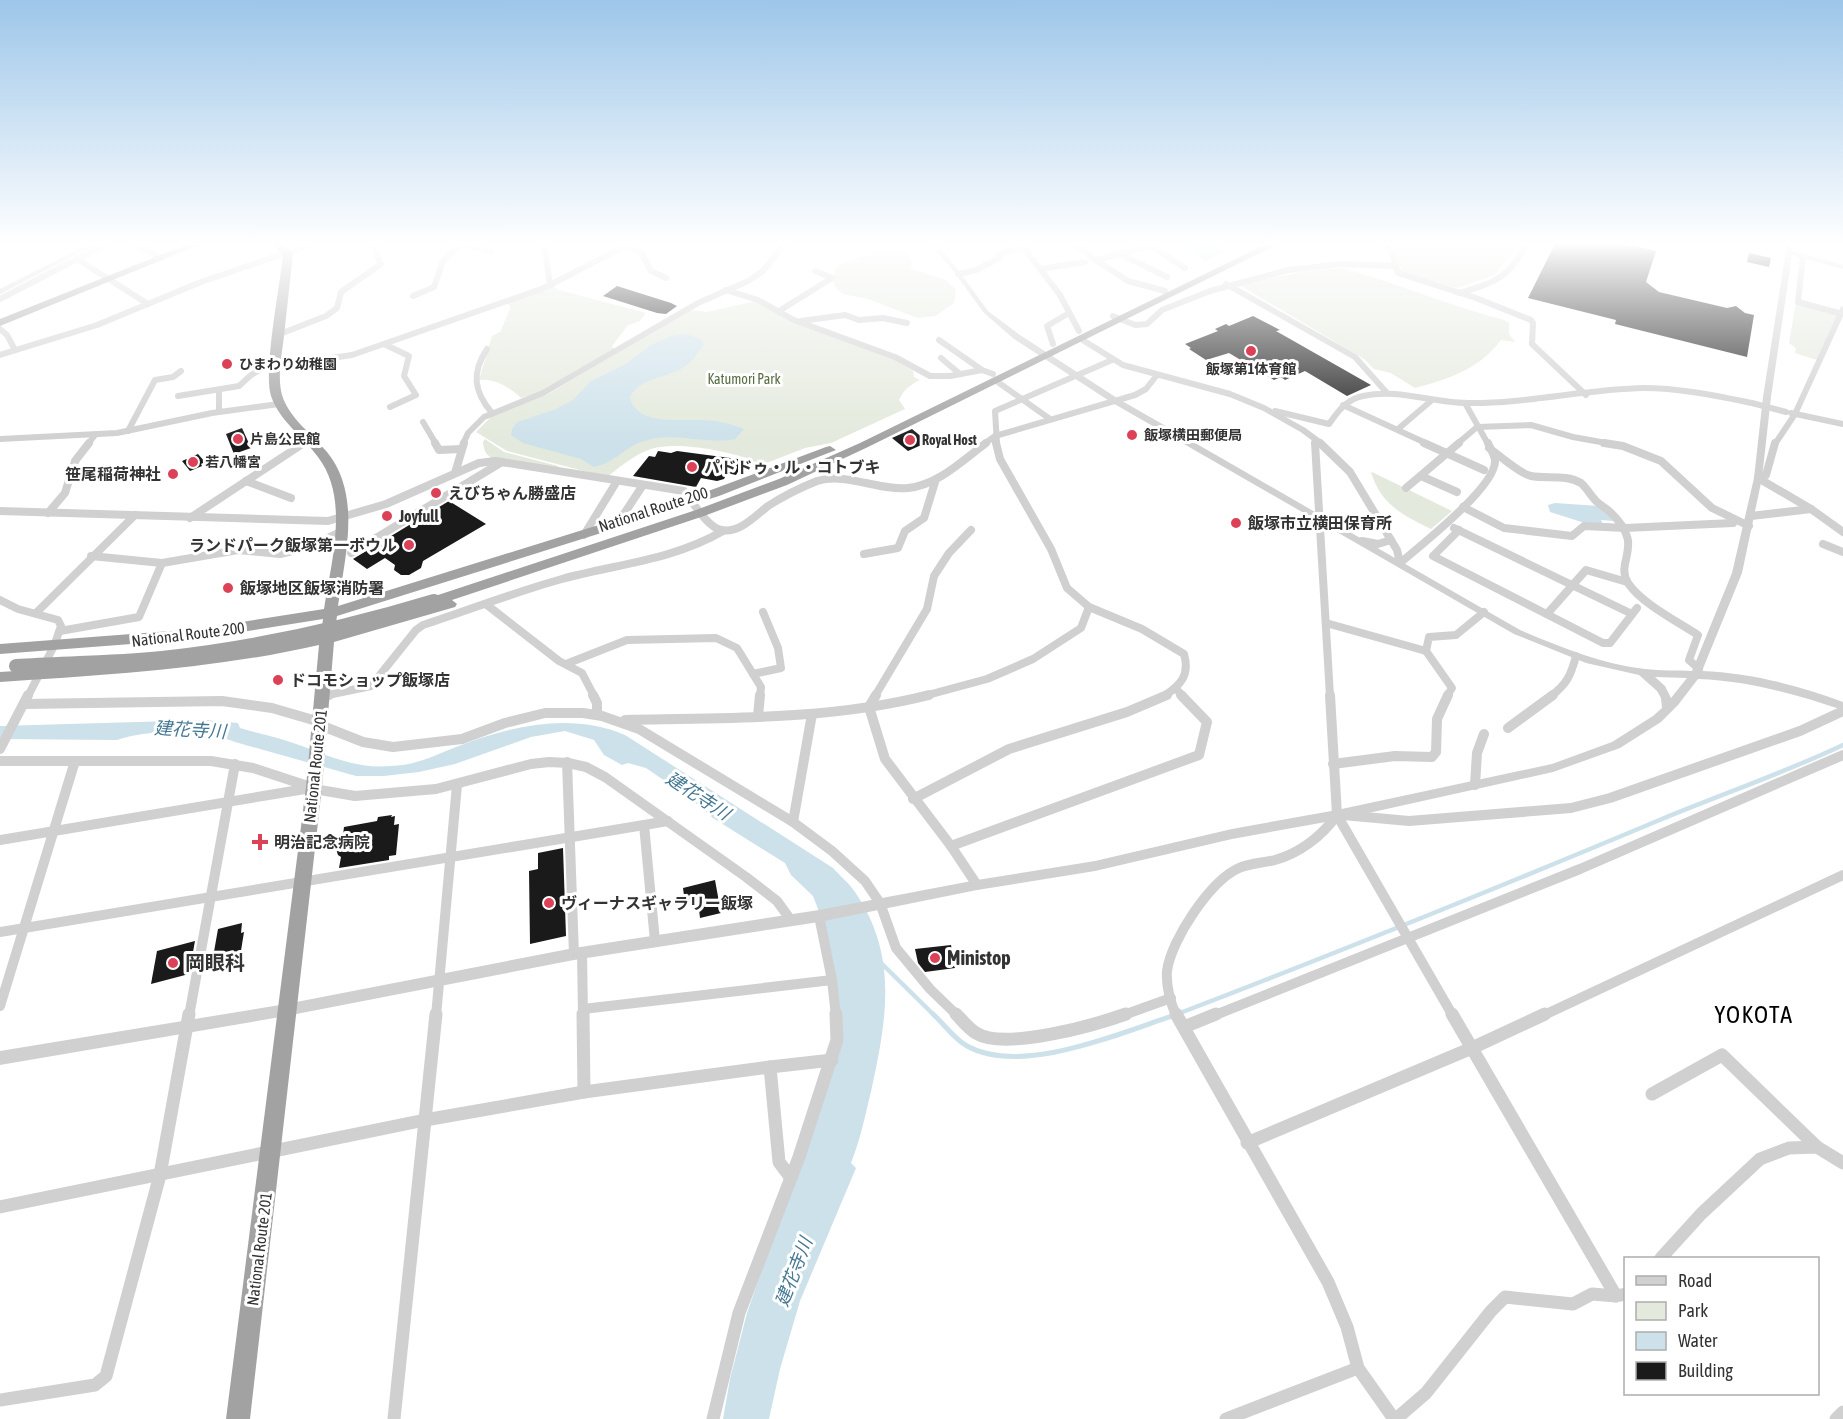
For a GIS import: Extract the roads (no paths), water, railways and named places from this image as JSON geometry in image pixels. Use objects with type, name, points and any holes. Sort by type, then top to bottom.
[{"type":"highway","points":[[0,323],[32,310]]},
{"type":"highway","name":"National Route 201","points":[[238,1419],[314,782],[327,639],[342,525],[340,492],[333,471],[323,455],[289,419],[279,404],[275,386],[282,310]]},
{"type":"highway","points":[[0,649],[197,634],[331,613],[618,524],[801,480],[859,443],[990,374],[1043,353],[1129,310]]},
{"type":"highway","points":[[1116,317],[1131,310]]},
{"type":"highway","points":[[1043,353],[1053,344],[1080,335]]},
{"type":"highway","points":[[0,677],[175,664],[229,657],[327,639],[446,606],[694,506],[715,493],[859,443]]},
{"type":"highway","name":"National Route 200","points":[[0,658],[20,661],[160,658],[267,642],[368,621],[694,506]]},
{"type":"highway","name":"National Route 200","points":[[0,668],[20,661]]},
{"type":"street","points":[[0,355],[97,325],[133,310]]},
{"type":"street","points":[[280,334],[326,316],[334,310]]},
{"type":"street","points":[[178,396],[244,384],[251,375],[276,363],[352,355],[479,310]]},
{"type":"street","points":[[455,473],[468,433],[477,423],[492,413],[543,393],[684,310]]},
{"type":"street","points":[[985,310],[1043,353],[1114,400],[1484,612],[1550,647],[1635,672],[1697,672],[1766,683],[1823,698],[1843,706]]},
{"type":"street","points":[[1068,310],[1080,335],[1112,360],[1157,375],[1211,388],[1264,408],[1329,424],[1343,405],[1361,396],[1386,393],[1465,403],[1536,400],[1630,389],[1655,389],[1752,404],[1843,424]]},
{"type":"street","points":[[1116,317],[1135,324],[1147,324],[1158,313],[1165,310]]},
{"type":"street","points":[[1272,310],[1355,357],[1386,393]]},
{"type":"street","points":[[1505,310],[1531,320],[1533,323],[1532,344],[1586,395]]},
{"type":"street","points":[[0,1058],[286,1010],[578,953],[819,916],[977,885],[1095,866],[1232,834],[1337,815],[1552,768],[1587,757],[1635,734],[1667,709],[1697,672],[1737,573],[1750,521],[1780,310]]},
{"type":"street","points":[[779,311],[799,322],[895,357],[930,376],[990,374]]},
{"type":"street","points":[[1758,478],[1766,476],[1775,443],[1795,414],[1843,312]]},
{"type":"street","points":[[1053,344],[1047,326],[1069,313]]},
{"type":"street","points":[[799,322],[845,315],[859,320],[883,318],[907,323]]},
{"type":"street","points":[[0,329],[7,335],[15,350]]},
{"type":"street","points":[[939,340],[990,374],[1050,419]]},
{"type":"street","points":[[384,344],[409,356],[404,376],[416,395],[390,407]]},
{"type":"street","points":[[487,349],[479,366],[477,392],[480,400],[492,413]]},
{"type":"street","points":[[941,358],[960,374]]},
{"type":"street","points":[[913,799],[1021,744],[1143,707],[1176,689],[1184,679],[1188,667],[1184,654],[1142,629],[1089,607],[1067,588],[1051,549],[1000,459],[995,436],[995,411],[1112,360]]},
{"type":"street","points":[[128,430],[155,380],[173,377],[181,371]]},
{"type":"street","points":[[322,696],[371,686],[416,630],[423,625],[562,579],[625,566],[706,542],[723,531],[740,528],[770,505],[825,479],[907,488],[936,479],[995,436],[1146,389],[1157,375]]},
{"type":"street","points":[[219,390],[219,412]]},
{"type":"street","points":[[1398,429],[1432,400]]},
{"type":"street","points":[[1400,563],[1446,524],[1493,474],[1495,461],[1465,403]]},
{"type":"street","points":[[0,439],[95,435],[219,412],[279,404]]},
{"type":"street","points":[[1343,405],[1484,470]]},
{"type":"street","points":[[1264,408],[1315,440],[1350,472],[1397,550],[1400,563]]},
{"type":"street","points":[[423,422],[439,450],[461,449]]},
{"type":"street","points":[[1406,488],[1477,427],[1530,425],[1573,437],[1632,448],[1661,461],[1713,511],[1736,522]]},
{"type":"street","points":[[48,513],[65,493],[75,460],[95,435]]},
{"type":"street","points":[[190,518],[308,440]]},
{"type":"street","points":[[1315,440],[1337,815],[1472,1048],[1621,1295]]},
{"type":"street","points":[[1488,448],[1529,476],[1549,476],[1578,482],[1625,528],[1630,544],[1625,568],[1627,582]]},
{"type":"street","points":[[92,556],[162,563],[238,550],[280,554],[309,547],[342,525],[467,467],[485,461],[643,485],[694,506],[723,531]]},
{"type":"street","points":[[351,553],[502,462]]},
{"type":"street","points":[[467,467],[479,476]]},
{"type":"street","points":[[1421,476],[1457,492]]},
{"type":"street","points":[[1758,478],[1811,509],[1843,532]]},
{"type":"street","points":[[864,554],[898,548],[900,538],[905,531],[924,518],[936,479]]},
{"type":"street","points":[[246,481],[291,498]]},
{"type":"street","points":[[584,535],[617,481]]},
{"type":"street","points":[[618,524],[643,485]]},
{"type":"street","points":[[1463,507],[1504,528],[1572,536],[1584,526],[1625,528],[1750,521],[1811,509]]},
{"type":"street","points":[[0,511],[317,522],[342,525]]},
{"type":"street","points":[[36,613],[135,515]]},
{"type":"street","points":[[1446,524],[1459,530],[1572,585],[1635,611],[1610,643],[1603,643],[1433,556],[1459,530]]},
{"type":"street","points":[[971,530],[949,553],[934,576],[927,609],[869,707],[885,759],[913,799],[951,846],[977,885]]},
{"type":"street","points":[[1362,542],[1378,544],[1391,540]]},
{"type":"street","points":[[1823,544],[1843,552]]},
{"type":"street","points":[[60,631],[139,617],[162,563]]},
{"type":"street","points":[[1547,614],[1586,570],[1627,582],[1647,601],[1698,635],[1689,660],[1697,672]]},
{"type":"street","points":[[0,600],[18,609],[58,620],[60,631],[0,749]]},
{"type":"street","points":[[487,605],[559,662],[582,673],[597,703],[597,714]]},
{"type":"street","points":[[622,720],[812,714],[869,707],[942,692],[1025,664],[1083,625],[1089,607]]},
{"type":"street","points":[[753,674],[781,668],[778,648],[763,612]]},
{"type":"street","points":[[1333,764],[1395,756],[1428,758],[1436,755],[1434,727],[1452,688],[1426,651],[1429,638],[1456,636],[1484,612]]},
{"type":"street","points":[[1326,623],[1426,651]]},
{"type":"street","points":[[566,664],[627,640],[716,638],[737,648],[761,687],[758,716]]},
{"type":"street","points":[[1508,728],[1565,686],[1571,677],[1576,656]]},
{"type":"street","points":[[1635,672],[1660,687],[1668,700],[1667,709]]},
{"type":"street","points":[[951,846],[1199,754],[1207,723],[1176,689]]},
{"type":"street","points":[[22,707],[222,701],[272,708],[320,727],[390,747],[438,743],[475,735],[505,723],[549,713],[597,714],[622,720],[639,728],[793,822],[831,851],[865,881],[896,948],[902,956],[930,989],[968,1027],[987,1038],[999,1040],[1054,1034],[1092,1026],[1171,998]]},
{"type":"street","points":[[1337,815],[1408,821],[1571,808],[1610,798],[1789,735],[1843,711]]},
{"type":"street","points":[[793,822],[812,714]]},
{"type":"street","points":[[1475,784],[1475,754],[1484,734]]},
{"type":"street","points":[[1184,1027],[1580,868],[1843,755]]},
{"type":"street","points":[[0,761],[190,760],[235,764],[314,782],[329,793],[364,797],[410,793],[457,785],[537,762],[567,762],[591,768],[668,821],[777,901],[790,919]]},
{"type":"street","points":[[0,1006],[75,761]]},
{"type":"street","points":[[567,762],[570,837],[583,1009],[584,1092]]},
{"type":"street","points":[[0,1400],[95,1385],[106,1376],[160,1175],[235,764]]},
{"type":"street","points":[[0,840],[230,801],[314,782]]},
{"type":"street","points":[[393,1419],[440,980],[457,785]]},
{"type":"street","points":[[1337,815],[1329,827],[1304,846],[1277,859],[1239,868],[1226,875],[1214,886],[1177,943],[1167,971],[1173,1009],[1247,1143],[1328,1282],[1347,1327],[1358,1368],[1395,1419],[1426,1393],[1491,1311],[1505,1297],[1573,1304],[1592,1294],[1621,1295]]},
{"type":"street","points":[[0,932],[668,821]]},
{"type":"street","points":[[644,825],[655,941]]},
{"type":"street","points":[[1247,1143],[1472,1048],[1843,874]]},
{"type":"street","points":[[713,1419],[739,1313],[791,1178],[837,1040],[832,980],[819,916]]},
{"type":"street","points":[[583,1009],[832,980]]},
{"type":"street","points":[[1652,1094],[1722,1055],[1817,1148],[1843,1163]]},
{"type":"street","points":[[0,1207],[425,1120],[584,1092],[832,1060]]},
{"type":"street","points":[[770,1067],[779,1162],[791,1178]]},
{"type":"street","points":[[1662,1257],[1701,1214],[1760,1159],[1789,1148],[1817,1148]]},
{"type":"street","points":[[1226,1419],[1358,1368]]},
{"type":"street","points":[[1836,1419],[1843,1412]]},
{"type":"water","points":[[687,334],[702,340],[704,345],[685,367],[646,382],[635,390],[630,397],[634,406],[640,413],[649,417],[713,421],[744,429],[735,439],[655,438],[638,443],[608,462],[594,467],[581,459],[523,443],[511,435],[517,422],[556,409],[573,400],[591,381],[624,365],[651,345],[671,336]]},
{"type":"water","points":[[1555,503],[1599,506],[1614,521],[1601,520],[1604,526],[1588,524],[1550,512],[1548,505]]},
{"type":"water","name":"建花寺川","points":[[206,720],[238,723],[240,728],[367,766],[415,763],[494,734],[538,725],[582,724],[604,728],[625,735],[833,868],[853,889],[869,916],[878,939],[883,963],[885,1011],[882,1036],[858,1144],[851,1163],[856,1168],[800,1301],[780,1369],[769,1419],[723,1419],[730,1379],[747,1313],[835,1060],[825,927],[813,896],[791,875],[785,863],[713,818],[691,799],[646,768],[628,763],[622,765],[604,755],[594,740],[565,731],[531,737],[455,764],[419,772],[384,776],[356,776],[223,738],[193,733],[160,732],[117,740],[0,739],[0,726]]},
{"type":"waterway","points":[[1180,1013],[1422,918],[1843,745]]},
{"type":"waterway","points":[[880,962],[934,1015]]},
{"type":"waterway","points":[[934,1015],[967,1046],[989,1054],[1014,1056],[1069,1049],[1172,1016]]},
{"type":"place","name":"飯塚第1体育館","points":[[1251,351]]},
{"type":"place","name":"ひまわり幼稚園","points":[[227,364]]},
{"type":"place","name":"飯塚横田郵便局","points":[[1132,435]]},
{"type":"place","name":"片島公民館","points":[[238,439]]},
{"type":"place","name":"Royal Host","points":[[910,440]]},
{"type":"place","name":"若八幡宮","points":[[193,462]]},
{"type":"place","name":"パドドゥ・ル・コトブキ","points":[[692,467]]},
{"type":"place","name":"笹尾稲荷神社","points":[[173,474]]},
{"type":"place","name":"えびちゃん勝盛店","points":[[436,493]]},
{"type":"place","name":"Joyfull","points":[[387,516]]},
{"type":"place","name":"飯塚市立横田保育所","points":[[1236,523]]},
{"type":"place","name":"ランドパーク飯塚第一ボウル","points":[[409,545]]},
{"type":"place","name":"飯塚地区飯塚消防署","points":[[228,588]]},
{"type":"place","name":"ドコモショップ飯塚店","points":[[278,680]]},
{"type":"place","name":"明治記念病院","points":[[260,842]]},
{"type":"place","name":"ヴィーナスギャラリー飯塚","points":[[549,903]]},
{"type":"place","name":"Ministop","points":[[935,958]]},
{"type":"place","name":"岡眼科","points":[[173,963]]},
{"type":"district","name":"YOKOTA","points":[[1754,1015]]},
{"type":"park label","name":"Katumori Park","points":[[744,379]]}]
